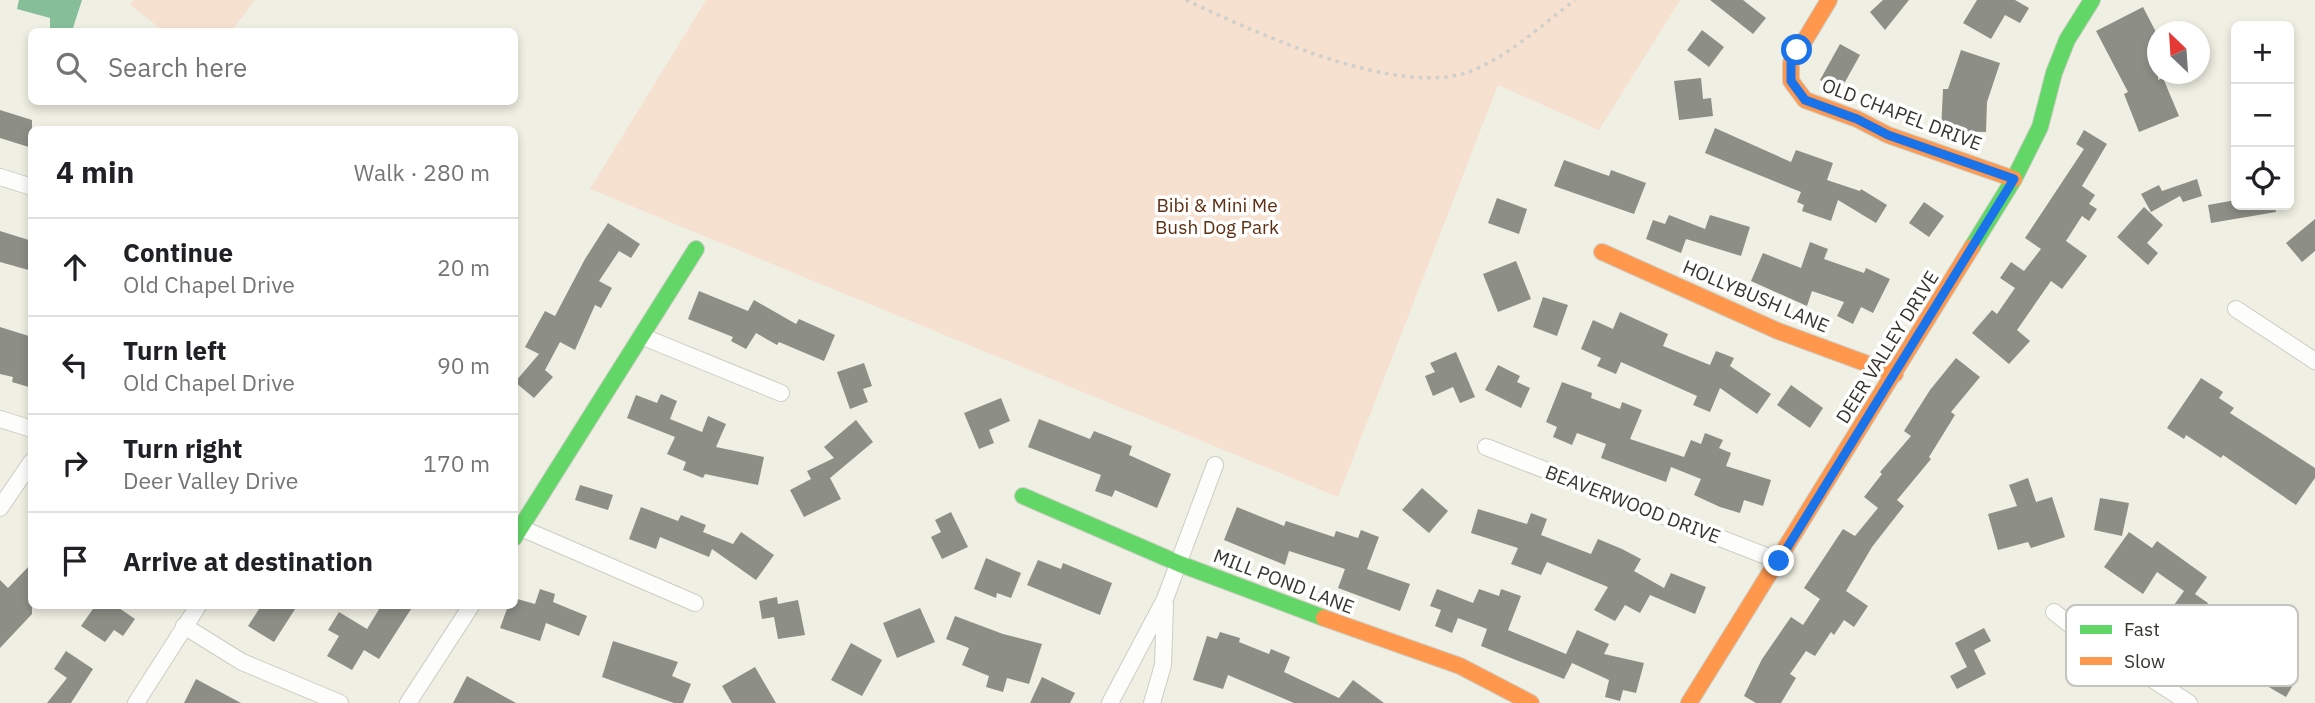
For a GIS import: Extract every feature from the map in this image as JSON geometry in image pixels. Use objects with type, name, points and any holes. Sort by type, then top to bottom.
[{"type":"street","name":"OLD CHAPEL DRIVE","points":[[1829,0],[1791,63],[1791,81],[1805,100],[1857,119],[1888,135],[2014,179]]},
{"type":"street","name":"DEER VALLEY DRIVE","points":[[1689,703],[2014,179],[2040,127],[2054,73],[2067,40],[2092,0]]},
{"type":"street","points":[[0,177],[28,186]]},
{"type":"street","points":[[695,603],[518,533],[696,250]]},
{"type":"street","name":"HOLLYBUSH LANE","points":[[1602,252],[1778,331],[1895,374]]},
{"type":"street","points":[[2236,309],[2315,360]]},
{"type":"street","points":[[641,336],[781,393]]},
{"type":"street","points":[[0,419],[28,428]]},
{"type":"street","name":"BEAVERWOOD DRIVE","points":[[1486,447],[1779,561]]},
{"type":"street","points":[[1110,703],[1165,599],[1215,465]]},
{"type":"street","points":[[0,508],[28,467]]},
{"type":"street","name":"MILL POND LANE","points":[[1023,496],[1180,564],[1460,666],[1497,688],[1531,703]]},
{"type":"street","points":[[1152,703],[1163,665],[1165,599]]},
{"type":"street","points":[[136,703],[196,609]]},
{"type":"street","points":[[408,703],[469,609]]},
{"type":"street","points":[[2054,612],[2066,622]]},
{"type":"street","points":[[184,626],[242,662],[340,703]]},
{"type":"street","points":[[2163,686],[2189,703]]},
{"type":"path","points":[[1186,0],[1265,37],[1397,77],[1437,80],[1474,70],[1510,49],[1575,0]]},
{"type":"green space","points":[[134,0],[255,0],[233,28],[160,28],[130,5]]},
{"type":"green space","name":"Bibi & Mini Me Bush Dog Park","points":[[706,0],[1680,0],[1599,130],[1498,85],[1338,497],[590,189]]},
{"type":"shaded area","points":[[19,0],[82,0],[73,28],[50,28],[50,18],[17,9]]},
{"type":"building","points":[[1710,0],[1743,0],[1766,18],[1753,34]]},
{"type":"building","points":[[1883,0],[1909,0],[1885,30],[1870,12]]},
{"type":"building","points":[[1977,0],[2015,0],[2029,8],[2020,23],[2005,15],[1991,39],[1963,23]]},
{"type":"building","points":[[2143,7],[2150,21],[2147,21],[2147,84],[2166,84],[2179,116],[2139,132],[2124,94],[2128,92],[2096,31]]},
{"type":"building","points":[[1702,30],[1724,47],[1709,67],[1687,50]]},
{"type":"building","points":[[1840,44],[1860,55],[1840,91],[1820,80]]},
{"type":"building","points":[[1961,50],[2000,63],[1987,102],[1986,132],[1941,131],[1943,89],[1948,89]]},
{"type":"building","points":[[1701,78],[1703,99],[1711,98],[1713,116],[1679,120],[1674,81]]},
{"type":"building","points":[[0,110],[32,120],[32,126],[28,126],[28,147],[0,138]]},
{"type":"building","points":[[1715,128],[1791,162],[1796,150],[1833,163],[1827,180],[1860,191],[1861,189],[1887,205],[1876,223],[1838,200],[1831,221],[1802,211],[1804,205],[1797,202],[1801,192],[1705,153]]},
{"type":"building","points":[[2084,130],[2107,144],[2082,186],[2095,195],[2089,204],[2097,209],[2089,221],[2082,216],[2066,241],[2087,256],[2062,289],[2051,281],[2017,330],[2030,341],[2009,364],[1972,333],[1992,310],[1997,314],[2015,288],[2000,278],[2011,262],[2024,271],[2041,249],[2025,238],[2084,149],[2076,144]]},
{"type":"building","points":[[1564,160],[1609,176],[1611,170],[1646,183],[1634,214],[1554,186]]},
{"type":"building","points":[[2197,179],[2202,196],[2183,202],[2180,196],[2151,212],[2141,194],[2159,185],[2162,191]]},
{"type":"building","points":[[1497,198],[1527,209],[1519,234],[1488,223]]},
{"type":"building","points":[[2231,201],[2231,210],[2276,212],[2211,223],[2208,205]]},
{"type":"building","points":[[1924,202],[1944,216],[1929,237],[1909,223]]},
{"type":"building","points":[[2144,207],[2163,225],[2147,243],[2158,253],[2148,265],[2117,237]]},
{"type":"building","points":[[1669,215],[1705,229],[1710,215],[1750,227],[1741,256],[1686,239],[1681,253],[1646,239],[1653,220],[1665,224]]},
{"type":"building","points":[[2315,219],[2315,251],[2302,262],[2286,243]]},
{"type":"building","points":[[608,223],[640,244],[631,258],[619,251],[599,281],[612,288],[601,308],[595,305],[575,350],[560,342],[545,370],[553,377],[534,398],[518,385],[518,378],[539,354],[525,347],[545,311],[555,316],[585,259]]},
{"type":"building","points":[[0,231],[28,240],[28,270],[0,262]]},
{"type":"building","points":[[1810,242],[1828,249],[1824,259],[1864,273],[1866,268],[1890,279],[1873,313],[1861,307],[1853,324],[1837,316],[1844,302],[1812,291],[1807,306],[1751,281],[1763,253],[1801,268]]},
{"type":"building","points":[[1516,261],[1531,299],[1498,312],[1483,274]]},
{"type":"building","points":[[699,291],[748,311],[754,300],[796,324],[799,319],[835,335],[824,361],[779,342],[777,345],[756,333],[746,349],[731,341],[733,337],[688,319]]},
{"type":"building","points":[[1543,297],[1568,305],[1557,336],[1533,327]]},
{"type":"building","points":[[1620,312],[1668,334],[1663,346],[1710,365],[1716,351],[1734,358],[1730,366],[1771,394],[1757,414],[1720,388],[1710,412],[1693,405],[1697,396],[1621,362],[1616,374],[1597,366],[1601,358],[1581,349],[1593,320],[1613,329]]},
{"type":"building","points":[[0,327],[28,336],[28,387],[12,382],[13,377],[0,374]]},
{"type":"building","points":[[1456,352],[1475,397],[1460,403],[1453,387],[1433,396],[1425,376],[1435,372],[1430,363]]},
{"type":"building","points":[[1956,358],[1980,377],[1951,412],[1955,415],[1929,457],[1931,459],[1897,500],[1904,506],[1872,547],[1846,591],[1868,606],[1854,627],[1844,620],[1834,635],[1831,632],[1815,656],[1806,651],[1790,674],[1796,678],[1781,703],[1756,703],[1744,696],[1762,659],[1791,617],[1803,625],[1820,599],[1804,588],[1843,529],[1855,536],[1878,508],[1864,497],[1882,474],[1880,472],[1911,436],[1904,431],[1930,390]]},
{"type":"building","points":[[864,363],[872,386],[863,389],[868,402],[850,409],[837,372]]},
{"type":"building","points":[[1498,365],[1520,376],[1517,382],[1530,388],[1521,408],[1485,390]]},
{"type":"building","points":[[2201,378],[2223,392],[2219,398],[2234,408],[2230,413],[2315,468],[2315,478],[2296,505],[2223,455],[2221,458],[2186,435],[2184,439],[2167,428]]},
{"type":"building","points":[[1562,382],[1592,393],[1591,398],[1620,409],[1622,402],[1642,410],[1630,439],[1684,457],[1691,440],[1701,444],[1705,433],[1723,440],[1719,448],[1731,453],[1726,466],[1771,480],[1763,506],[1744,500],[1740,513],[1720,507],[1694,495],[1701,479],[1671,467],[1666,482],[1601,458],[1606,444],[1577,433],[1572,445],[1553,437],[1557,427],[1546,422]]},
{"type":"building","points":[[1791,385],[1823,408],[1810,428],[1777,405]]},
{"type":"building","points":[[661,394],[677,401],[670,419],[702,432],[708,416],[726,424],[716,447],[764,457],[758,485],[705,474],[703,478],[683,470],[686,462],[667,454],[675,437],[627,418],[636,395],[657,403]]},
{"type":"building","points":[[1001,398],[1010,421],[989,430],[994,443],[979,449],[964,413]]},
{"type":"building","points":[[1039,419],[1090,439],[1094,431],[1132,446],[1129,455],[1171,474],[1157,508],[1115,490],[1112,497],[1095,491],[1101,475],[1028,447]]},
{"type":"building","points":[[856,420],[873,442],[830,478],[841,499],[804,517],[790,490],[811,479],[807,471],[834,458],[824,447]]},
{"type":"building","points":[[2028,478],[2036,502],[2052,497],[2065,537],[2031,548],[2028,542],[1998,550],[1988,514],[2017,506],[2009,485]]},
{"type":"building","points":[[580,485],[613,495],[608,510],[575,500]]},
{"type":"building","points":[[1422,488],[1448,511],[1429,533],[1402,510]]},
{"type":"building","points":[[2100,498],[2129,503],[2122,536],[2094,530]]},
{"type":"building","points":[[641,507],[678,521],[681,515],[706,525],[703,532],[733,544],[741,532],[774,555],[756,580],[712,549],[709,557],[660,537],[656,549],[629,539]]},
{"type":"building","points":[[1237,507],[1284,526],[1286,521],[1334,537],[1336,531],[1358,538],[1361,530],[1379,537],[1367,569],[1410,584],[1400,611],[1338,588],[1345,569],[1289,551],[1285,565],[1224,540]]},
{"type":"building","points":[[1478,509],[1527,524],[1531,513],[1547,519],[1541,535],[1591,554],[1598,539],[1622,549],[1641,559],[1634,571],[1664,588],[1671,573],[1706,587],[1695,614],[1650,595],[1640,613],[1625,605],[1615,621],[1594,610],[1608,587],[1547,562],[1541,575],[1511,564],[1518,548],[1471,533]]},
{"type":"building","points":[[951,512],[968,547],[942,559],[931,537],[941,532],[935,520]]},
{"type":"building","points":[[2129,532],[2152,548],[2157,541],[2207,577],[2195,594],[2208,603],[2174,605],[2184,591],[2157,572],[2143,594],[2104,567]]},
{"type":"building","points":[[986,558],[1021,573],[1011,598],[997,593],[996,598],[974,589]]},
{"type":"building","points":[[1038,560],[1061,569],[1063,563],[1112,583],[1100,615],[1027,585]]},
{"type":"building","points":[[28,567],[28,609],[32,609],[32,614],[0,648],[0,580],[8,588]]},
{"type":"building","points":[[540,589],[555,594],[553,602],[587,616],[579,636],[546,623],[540,641],[500,628],[507,609],[518,609],[518,599],[535,604]]},
{"type":"building","points":[[1437,589],[1473,603],[1479,589],[1499,596],[1501,589],[1521,596],[1508,630],[1566,654],[1577,630],[1609,644],[1604,654],[1644,663],[1636,693],[1623,690],[1620,701],[1605,697],[1609,680],[1572,663],[1564,679],[1481,646],[1487,629],[1458,618],[1452,633],[1435,626],[1441,610],[1430,606]]},
{"type":"building","points":[[777,597],[778,604],[798,600],[805,635],[778,639],[774,617],[762,619],[759,601]]},
{"type":"building","points":[[920,608],[935,642],[897,658],[883,623]]},
{"type":"building","points":[[93,609],[120,609],[135,619],[123,636],[114,630],[105,642],[81,626]]},
{"type":"building","points":[[259,609],[295,609],[274,642],[248,626]]},
{"type":"building","points":[[379,609],[411,609],[379,659],[364,650],[352,670],[327,656],[339,636],[328,630],[339,612],[367,629]]},
{"type":"building","points":[[955,616],[1003,634],[1042,644],[1029,684],[1007,678],[1003,692],[986,687],[989,676],[962,665],[969,648],[946,639]]},
{"type":"building","points":[[1984,628],[1991,641],[1974,650],[1986,674],[1957,689],[1950,676],[1967,667],[1955,643]]},
{"type":"building","points":[[1220,632],[1240,638],[1239,642],[1269,654],[1271,649],[1290,657],[1284,672],[1339,698],[1353,680],[1384,703],[1294,703],[1228,675],[1223,689],[1193,680],[1207,636],[1217,639]]},
{"type":"building","points":[[613,641],[678,662],[672,676],[691,684],[683,703],[674,703],[602,677]]},
{"type":"building","points":[[851,643],[882,660],[862,696],[831,680]]},
{"type":"building","points":[[66,651],[93,669],[71,703],[47,703],[67,678],[54,669]]},
{"type":"building","points":[[755,667],[776,703],[732,703],[722,686]]},
{"type":"building","points":[[467,676],[516,703],[453,703]]},
{"type":"building","points":[[1042,677],[1075,693],[1070,703],[1030,703]]},
{"type":"building","points":[[196,679],[241,703],[184,703]]},
{"type":"building","points":[[2267,686],[2292,686],[2286,697]]},
{"type":"traffic: fast","points":[[1972,247],[2014,179],[2040,127],[2054,73],[2067,40],[2092,0]]},
{"type":"traffic: fast","points":[[518,532],[696,249]]},
{"type":"traffic: fast","points":[[1023,496],[1180,564],[1324,618]]},
{"type":"traffic: slow","points":[[1829,0],[1791,63],[1791,81],[1805,100],[1857,119],[1888,135],[2014,179]]},
{"type":"traffic: slow","points":[[1689,703],[1972,247]]},
{"type":"traffic: slow","points":[[1602,252],[1778,331],[1895,374]]},
{"type":"traffic: slow","points":[[1324,618],[1460,666],[1531,703]]},
{"type":"route","points":[[1779,561],[2014,179],[1912,141],[1888,135],[1857,119],[1805,100],[1791,81],[1791,63],[1797,50]]}]
